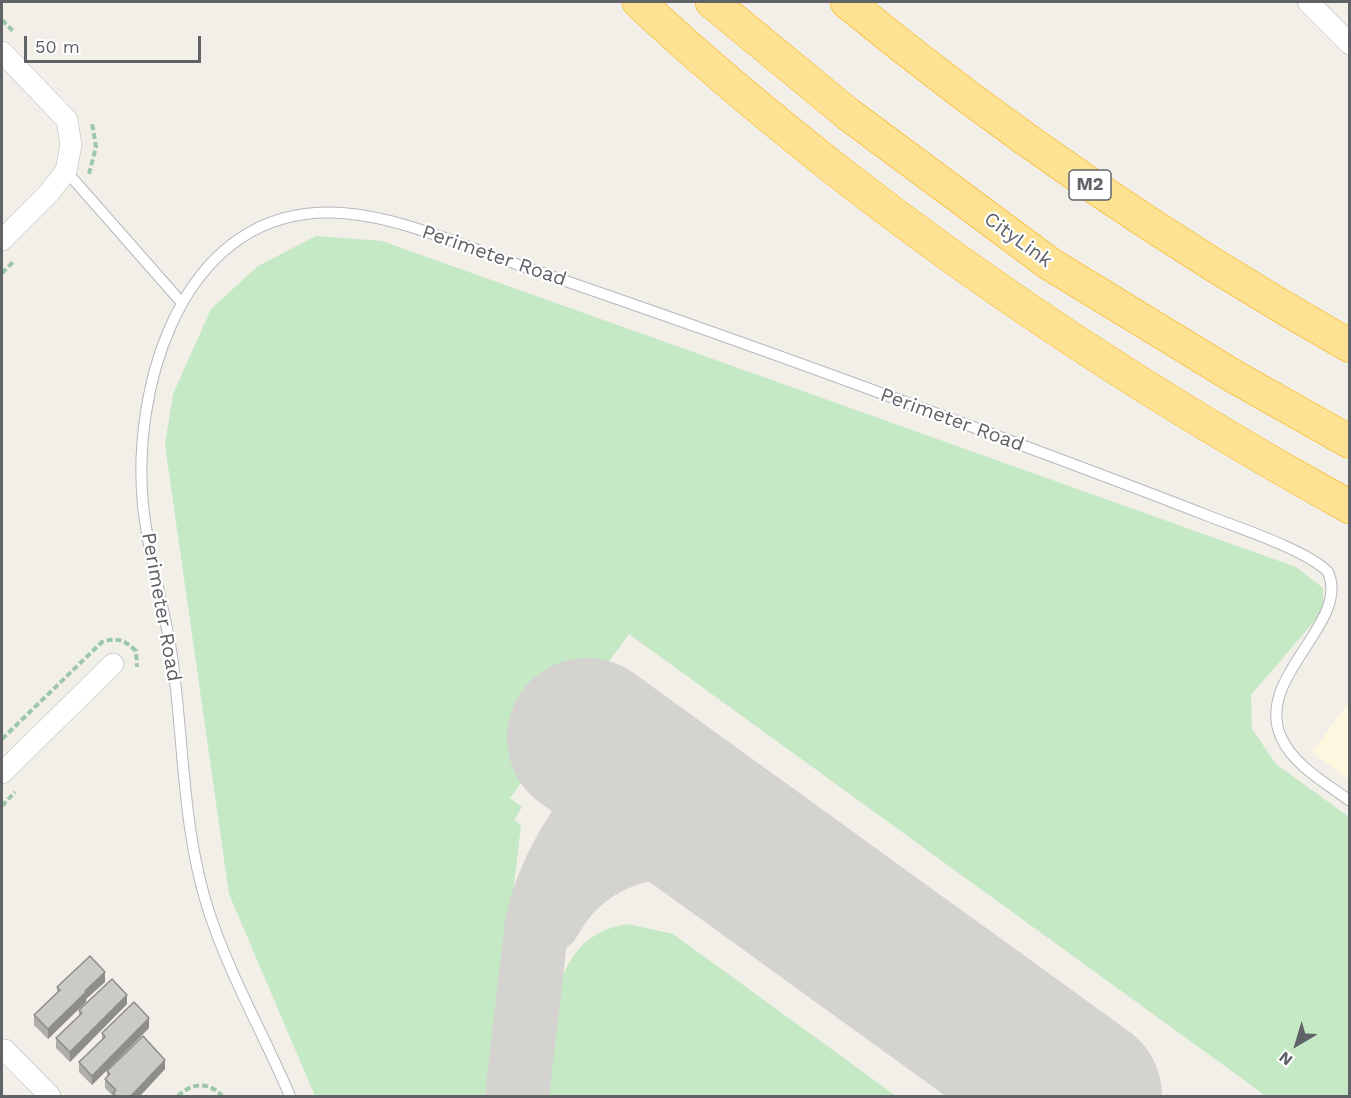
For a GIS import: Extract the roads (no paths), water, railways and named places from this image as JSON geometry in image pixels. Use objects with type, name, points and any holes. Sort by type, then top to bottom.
[{"type":"highway","points":[[639,2],[765,113],[884,207],[1007,298],[1251,452],[1350,507]]},
{"type":"highway","name":"CityLink","points":[[712,2],[848,114],[1050,264],[1235,377],[1350,442]]},
{"type":"highway","name":"M2","points":[[847,2],[930,70],[1146,224],[1350,346]]},
{"type":"street","points":[[1308,2],[1350,44]]},
{"type":"street","points":[[2,52],[67,120],[71,145],[66,171],[49,193],[2,240]]},
{"type":"street","points":[[2,772],[113,664]]},
{"type":"street","points":[[2,1053],[5,1050],[50,1096]]},
{"type":"lane","points":[[66,171],[182,303]]},
{"type":"lane","name":"Perimeter Road","points":[[290,1096],[218,937],[201,882],[189,815],[171,652],[143,506],[141,443],[146,410],[166,337],[182,303],[208,267],[228,247],[259,227],[284,218],[333,212],[398,224],[673,317],[1256,535],[1305,557],[1328,571],[1337,584],[1341,603]]},
{"type":"lane","points":[[1334,624],[1286,689],[1278,704],[1276,718],[1279,734],[1287,748],[1310,772],[1350,801]]}]
